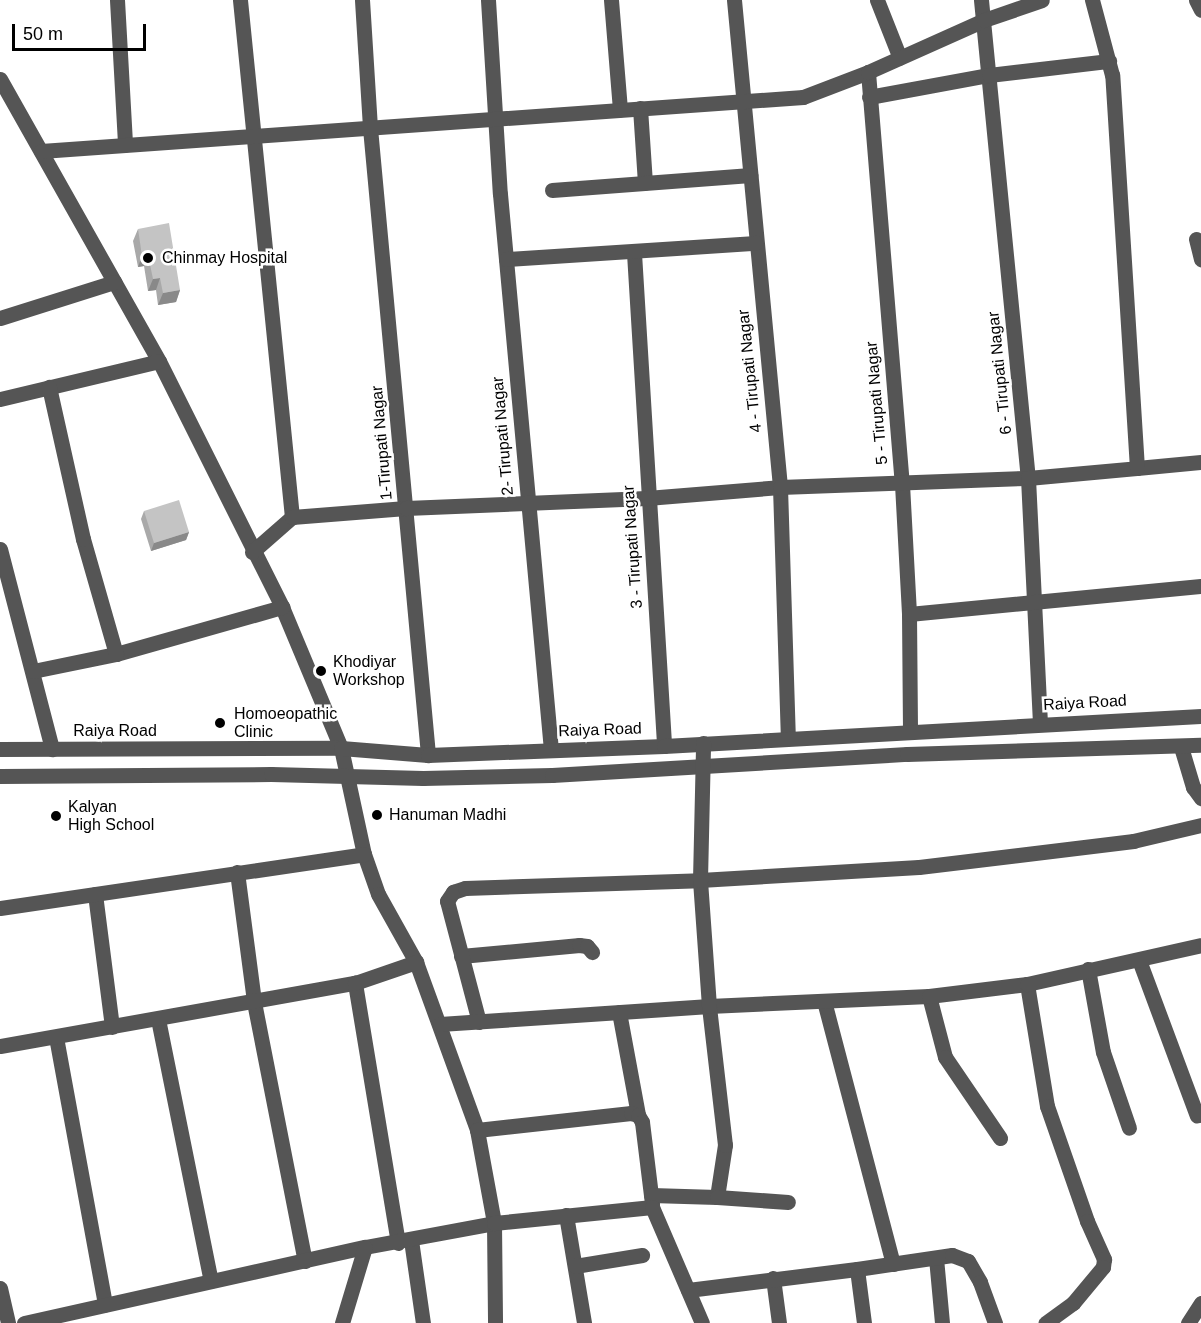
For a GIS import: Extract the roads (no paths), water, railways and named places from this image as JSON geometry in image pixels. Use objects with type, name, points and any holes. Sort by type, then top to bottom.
[{"type":"street","points":[[117,0],[125,145]]},
{"type":"street","points":[[240,0],[292,517]]},
{"type":"street","name":"1-Tirupati Nagar","points":[[362,0],[370,128],[428,755]]},
{"type":"street","name":"2- Tirupati Nagar","points":[[488,0],[494,119],[526,502],[551,750]]},
{"type":"street","points":[[611,0],[620,110]]},
{"type":"street","name":"4 - Tirupati Nagar","points":[[734,0],[745,101],[755,243],[780,487],[788,738]]},
{"type":"street","points":[[877,0],[900,58]]},
{"type":"street","name":"6 - Tirupati Nagar","points":[[981,0],[1028,478],[1032,601],[1040,724]]},
{"type":"street","points":[[41,151],[803,97],[868,72],[984,20],[1042,0]]},
{"type":"street","points":[[1092,0],[1112,75],[1137,468]]},
{"type":"street","points":[[1196,0],[1201,10]]},
{"type":"street","points":[[869,98],[989,75],[1109,61]]},
{"type":"street","name":"5 - Tirupati Nagar","points":[[868,72],[902,484],[909,614],[909,730]]},
{"type":"street","points":[[0,79],[159,361],[252,552],[282,607],[341,748],[364,854],[378,894],[416,962],[477,1130],[495,1224],[495,1323]]},
{"type":"street","points":[[640,108],[645,183]]},
{"type":"street","points":[[552,190],[750,175]]},
{"type":"street","points":[[1196,239],[1201,259]]},
{"type":"street","points":[[506,259],[634,253],[755,243]]},
{"type":"street","name":"3 - Tirupati Nagar","points":[[634,253],[647,498],[664,746]]},
{"type":"street","points":[[0,318],[114,282]]},
{"type":"street","points":[[0,399],[159,361]]},
{"type":"street","points":[[50,387],[83,539],[116,654]]},
{"type":"street","points":[[252,552],[292,517],[406,508],[647,498],[780,487],[1028,478],[1201,462]]},
{"type":"street","points":[[0,549],[52,749]]},
{"type":"street","points":[[909,614],[1201,586]]},
{"type":"street","points":[[33,671],[116,654],[282,607]]},
{"type":"street","name":"Raiya Road","points":[[0,749],[341,748],[428,755],[664,746],[909,730],[1201,716]]},
{"type":"street","points":[[703,743],[700,880],[709,1006],[724,1144],[717,1197]]},
{"type":"street","points":[[0,776],[552,775],[907,754],[1201,745]]},
{"type":"street","points":[[1181,747],[1193,787],[1201,798]]},
{"type":"street","points":[[479,1022],[447,901],[453,892],[465,888],[700,880],[919,867],[1132,841],[1201,825]]},
{"type":"street","points":[[0,908],[364,854]]},
{"type":"street","points":[[237,872],[254,1002],[305,1261]]},
{"type":"street","points":[[95,894],[112,1027]]},
{"type":"street","points":[[461,956],[579,945],[587,946],[592,952]]},
{"type":"street","points":[[440,1024],[709,1006],[929,996],[1027,984],[1201,945]]},
{"type":"street","points":[[1139,960],[1197,1116]]},
{"type":"street","points":[[0,1046],[355,983],[416,962]]},
{"type":"street","points":[[1088,969],[1103,1052],[1130,1128]]},
{"type":"street","points":[[355,983],[423,1323]]},
{"type":"street","points":[[1027,984],[1047,1106],[1087,1221],[1104,1259],[1103,1267],[1073,1304],[1045,1323]]},
{"type":"street","points":[[929,996],[945,1057],[1000,1138]]},
{"type":"street","points":[[824,1001],[893,1264]]},
{"type":"street","points":[[619,1012],[638,1115],[642,1122],[652,1201],[702,1323]]},
{"type":"street","points":[[158,1019],[211,1281]]},
{"type":"street","points":[[56,1037],[98,1312]]},
{"type":"street","points":[[477,1130],[631,1113],[638,1115]]},
{"type":"street","points":[[24,1323],[98,1312],[211,1281],[365,1247],[405,1242],[495,1224],[652,1201],[717,1197],[789,1202]]},
{"type":"street","points":[[566,1215],[584,1323]]},
{"type":"street","points":[[342,1323],[365,1247]]},
{"type":"street","points":[[574,1266],[642,1255]]},
{"type":"street","points":[[688,1290],[952,1255],[968,1261],[980,1282],[995,1323]]},
{"type":"street","points":[[936,1258],[942,1323]]},
{"type":"street","points":[[857,1269],[864,1323]]},
{"type":"street","points":[[773,1278],[779,1323]]},
{"type":"street","points":[[0,1288],[8,1323]]},
{"type":"street","points":[[1188,1323],[1201,1303]]},
{"type":"place","name":"Chinmay Hospital","points":[[148,258]]},
{"type":"place","name":"Khodiyar Workshop","points":[[321,671]]},
{"type":"place","name":"Homoeopathic Clinic","points":[[220,723]]},
{"type":"place","name":"Hanuman Madhi","points":[[377,815]]},
{"type":"place","name":"Kalyan High School","points":[[56,816]]}]
